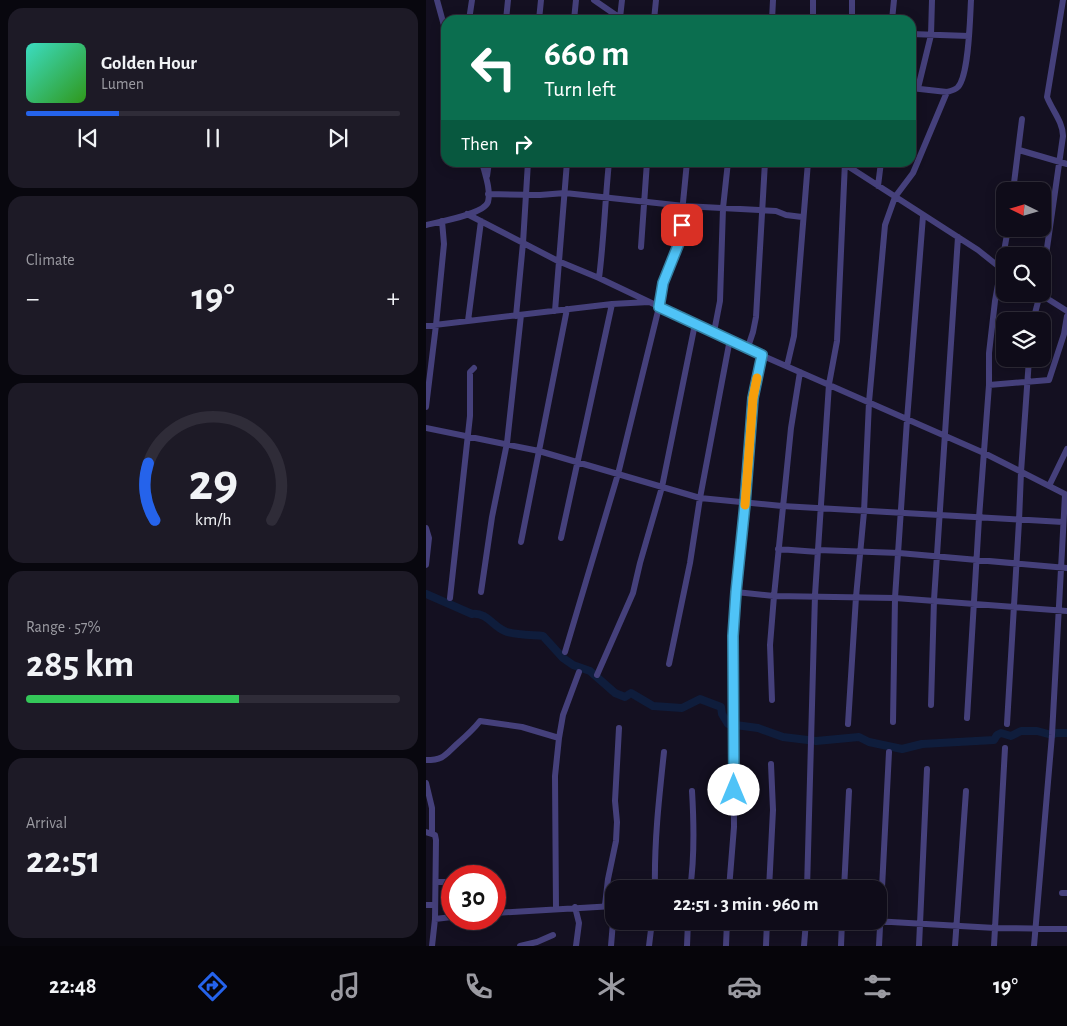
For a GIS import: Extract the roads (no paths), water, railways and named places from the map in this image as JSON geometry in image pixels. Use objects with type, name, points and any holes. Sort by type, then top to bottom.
[{"type":"street","points":[[437,0],[441,15]]},
{"type":"street","points":[[470,15],[472,0]]},
{"type":"street","points":[[506,15],[508,0]]},
{"type":"street","points":[[540,15],[541,0]]},
{"type":"street","points":[[574,15],[576,0]]},
{"type":"street","points":[[594,0],[616,15]]},
{"type":"street","points":[[622,0],[622,15]]},
{"type":"street","points":[[654,15],[656,0]]},
{"type":"street","points":[[772,15],[773,0]]},
{"type":"street","points":[[813,0],[813,15]]},
{"type":"street","points":[[852,0],[852,15]]},
{"type":"street","points":[[892,15],[894,0]]},
{"type":"street","points":[[916,82],[931,35],[932,0]]},
{"type":"street","points":[[916,88],[947,92],[957,88],[963,76],[969,36],[971,0]]},
{"type":"street","points":[[1048,247],[1063,163],[1063,128],[1050,105],[1048,97],[1063,0]]},
{"type":"street","points":[[916,34],[969,36]]},
{"type":"street","points":[[916,166],[947,92]]},
{"type":"street","points":[[1014,182],[1022,119]]},
{"type":"street","points":[[1019,150],[1063,163]]},
{"type":"street","points":[[426,225],[468,214],[486,207],[489,200],[483,167]]},
{"type":"street","points":[[487,182],[488,167]]},
{"type":"street","points":[[481,592],[492,517],[507,444],[528,167]]},
{"type":"street","points":[[555,311],[567,167]]},
{"type":"street","points":[[599,278],[609,167]]},
{"type":"street","points":[[641,247],[647,167]]},
{"type":"street","points":[[565,652],[618,474],[667,270],[679,243],[687,167]]},
{"type":"street","points":[[714,332],[720,301],[723,208],[727,167]]},
{"type":"street","points":[[748,348],[756,317],[765,167]]},
{"type":"street","points":[[787,366],[794,336],[807,167]]},
{"type":"street","points":[[807,880],[820,508],[829,384],[837,341],[844,167]]},
{"type":"street","points":[[850,167],[978,250],[996,264]]},
{"type":"street","points":[[878,186],[880,167]]},
{"type":"street","points":[[848,724],[856,597],[864,512],[869,402],[885,226],[894,197],[916,167]]},
{"type":"street","points":[[488,194],[565,193],[684,206],[776,211],[786,215],[802,217]]},
{"type":"street","points":[[468,214],[558,261],[599,278],[762,355],[984,453],[1066,495],[1063,522],[1064,568],[1059,611],[1051,743],[1034,946]]},
{"type":"street","points":[[893,722],[895,598],[923,216]]},
{"type":"street","points":[[426,406],[444,244],[442,221]]},
{"type":"street","points":[[468,321],[481,221]]},
{"type":"street","points":[[931,705],[934,600],[958,237]]},
{"type":"street","points":[[1035,312],[1040,294],[1066,312]]},
{"type":"street","points":[[989,384],[1049,380],[1064,334],[1067,301]]},
{"type":"street","points":[[426,326],[612,304],[650,302]]},
{"type":"street","points":[[967,718],[991,331],[997,302]]},
{"type":"street","points":[[561,538],[612,304]]},
{"type":"street","points":[[521,542],[567,309]]},
{"type":"street","points":[[597,675],[633,593],[662,487],[695,324]]},
{"type":"street","points":[[668,664],[690,563],[700,498],[730,339]]},
{"type":"street","points":[[730,880],[734,827],[733,636],[753,398],[762,355]]},
{"type":"street","points":[[1007,724],[1021,472],[1029,367]]},
{"type":"street","points":[[450,598],[468,436],[470,372],[474,368]]},
{"type":"street","points":[[772,700],[770,645],[774,596],[793,408],[800,372]]},
{"type":"street","points":[[426,428],[539,451],[700,498],[745,504],[864,512],[1063,522]]},
{"type":"street","points":[[1049,486],[1067,449]]},
{"type":"street","points":[[426,528],[429,538],[426,565]]},
{"type":"street","points":[[778,550],[899,553],[1064,568]]},
{"type":"street","points":[[736,592],[774,596],[934,600],[1059,611],[1067,610]]},
{"type":"street","points":[[556,909],[554,789],[559,738],[568,700],[579,672]]},
{"type":"street","points":[[426,760],[440,759],[447,756],[472,732],[480,721],[522,728],[559,738]]},
{"type":"street","points":[[608,880],[616,841],[615,801],[618,728]]},
{"type":"street","points":[[994,946],[1005,748]]},
{"type":"street","points":[[655,880],[654,857],[664,752]]},
{"type":"street","points":[[883,880],[889,752]]},
{"type":"street","points":[[769,880],[773,810],[771,764]]},
{"type":"street","points":[[919,946],[927,769]]},
{"type":"street","points":[[426,783],[432,808],[429,832],[435,835],[436,840],[435,919],[430,945]]},
{"type":"street","points":[[691,880],[694,831],[692,791]]},
{"type":"street","points":[[955,946],[966,791]]},
{"type":"street","points":[[844,880],[849,792]]},
{"type":"street","points":[[426,870],[435,871]]},
{"type":"street","points":[[436,882],[441,882]]},
{"type":"street","points":[[426,905],[435,905]]},
{"type":"street","points":[[506,912],[605,905]]},
{"type":"street","points":[[575,907],[579,923],[576,946]]},
{"type":"street","points":[[435,919],[441,918]]},
{"type":"street","points":[[887,922],[995,928],[1067,929]]},
{"type":"street","points":[[611,946],[612,930]]},
{"type":"street","points":[[650,946],[651,930]]},
{"type":"street","points":[[687,946],[688,930]]},
{"type":"street","points":[[726,946],[727,930]]},
{"type":"street","points":[[766,946],[767,930]]},
{"type":"street","points":[[804,946],[805,930]]},
{"type":"street","points":[[841,946],[842,930]]},
{"type":"street","points":[[880,946],[881,930]]},
{"type":"street","points":[[520,946],[537,942],[553,935]]},
{"type":"waterway","points":[[426,594],[472,614],[482,615],[507,632],[543,636],[563,658],[573,665],[590,671],[615,693],[625,697],[631,693],[653,706],[682,708],[700,699],[721,707],[722,714],[728,724],[758,728],[783,737],[816,741],[859,737],[869,742],[902,749],[922,744],[994,740],[1001,733],[1011,736],[1021,731],[1037,731],[1052,735],[1067,733]]}]
